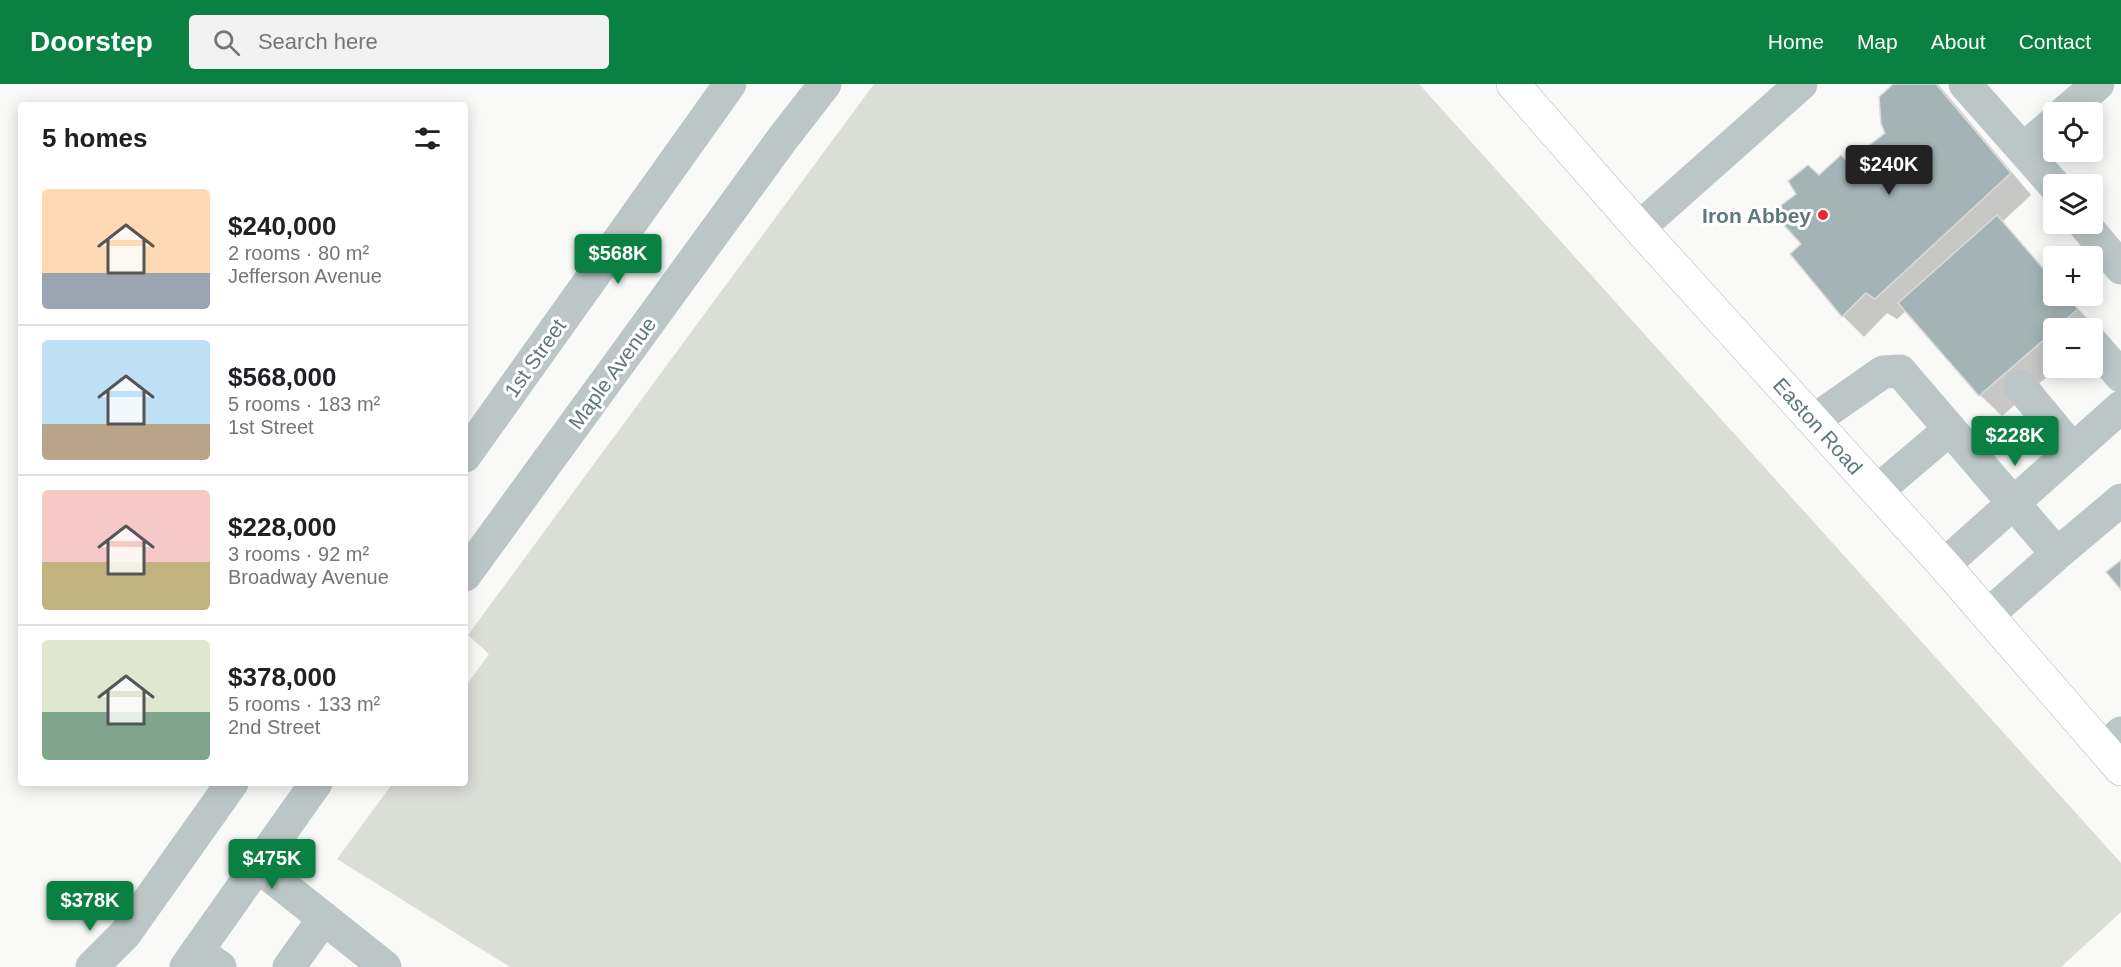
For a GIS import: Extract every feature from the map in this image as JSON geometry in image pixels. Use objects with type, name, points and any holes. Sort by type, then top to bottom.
[{"type":"highway","name":"Easton Road","points":[[1513,84],[1639,228],[1988,615],[2115,751]]},
{"type":"street","name":"1st Street","points":[[468,452],[730,84]]},
{"type":"street","name":"Maple Avenue","points":[[468,571],[783,138],[825,84]]},
{"type":"street","points":[[1639,228],[1801,84]]},
{"type":"street","points":[[1965,84],[2044,174]]},
{"type":"street","points":[[2077,102],[2098,84]]},
{"type":"street","points":[[2024,149],[2043,133]]},
{"type":"street","points":[[2092,234],[2121,268]]},
{"type":"street","points":[[2103,356],[2121,376]]},
{"type":"street","points":[[1813,421],[1882,372],[1900,371],[2057,554]]},
{"type":"street","points":[[2020,386],[2073,450]]},
{"type":"street","points":[[1944,565],[2121,407]]},
{"type":"street","points":[[1877,491],[1950,429]]},
{"type":"street","points":[[1988,615],[2121,500]]},
{"type":"street","points":[[92,967],[125,934],[230,786]]},
{"type":"street","points":[[201,962],[258,866],[314,786]]},
{"type":"street","points":[[258,866],[385,967]]},
{"type":"street","points":[[289,967],[324,918]]},
{"type":"shaded area","points":[[874,84],[1419,84],[2121,863],[2121,912],[2061,967],[510,967],[337,859],[391,786],[468,786],[468,683],[489,654],[468,635]]},
{"type":"building","points":[[1893,84],[1936,84],[2011,173],[1875,299],[1866,293],[1842,317],[1790,254],[1801,244],[1772,212],[1796,194],[1788,181],[1808,165],[1819,175],[1841,155],[1853,169],[1867,159],[1862,151],[1885,133],[1881,124],[1879,97]]},
{"type":"building","points":[[1997,215],[2043,268],[2043,306],[2075,306],[2078,309],[2068,318],[2043,318],[2043,341],[1979,396],[1898,303]]},
{"type":"building","points":[[2121,560],[2121,590],[2106,572]]},
{"type":"place","name":"Iron Abbey","points":[[1823,215]]}]
